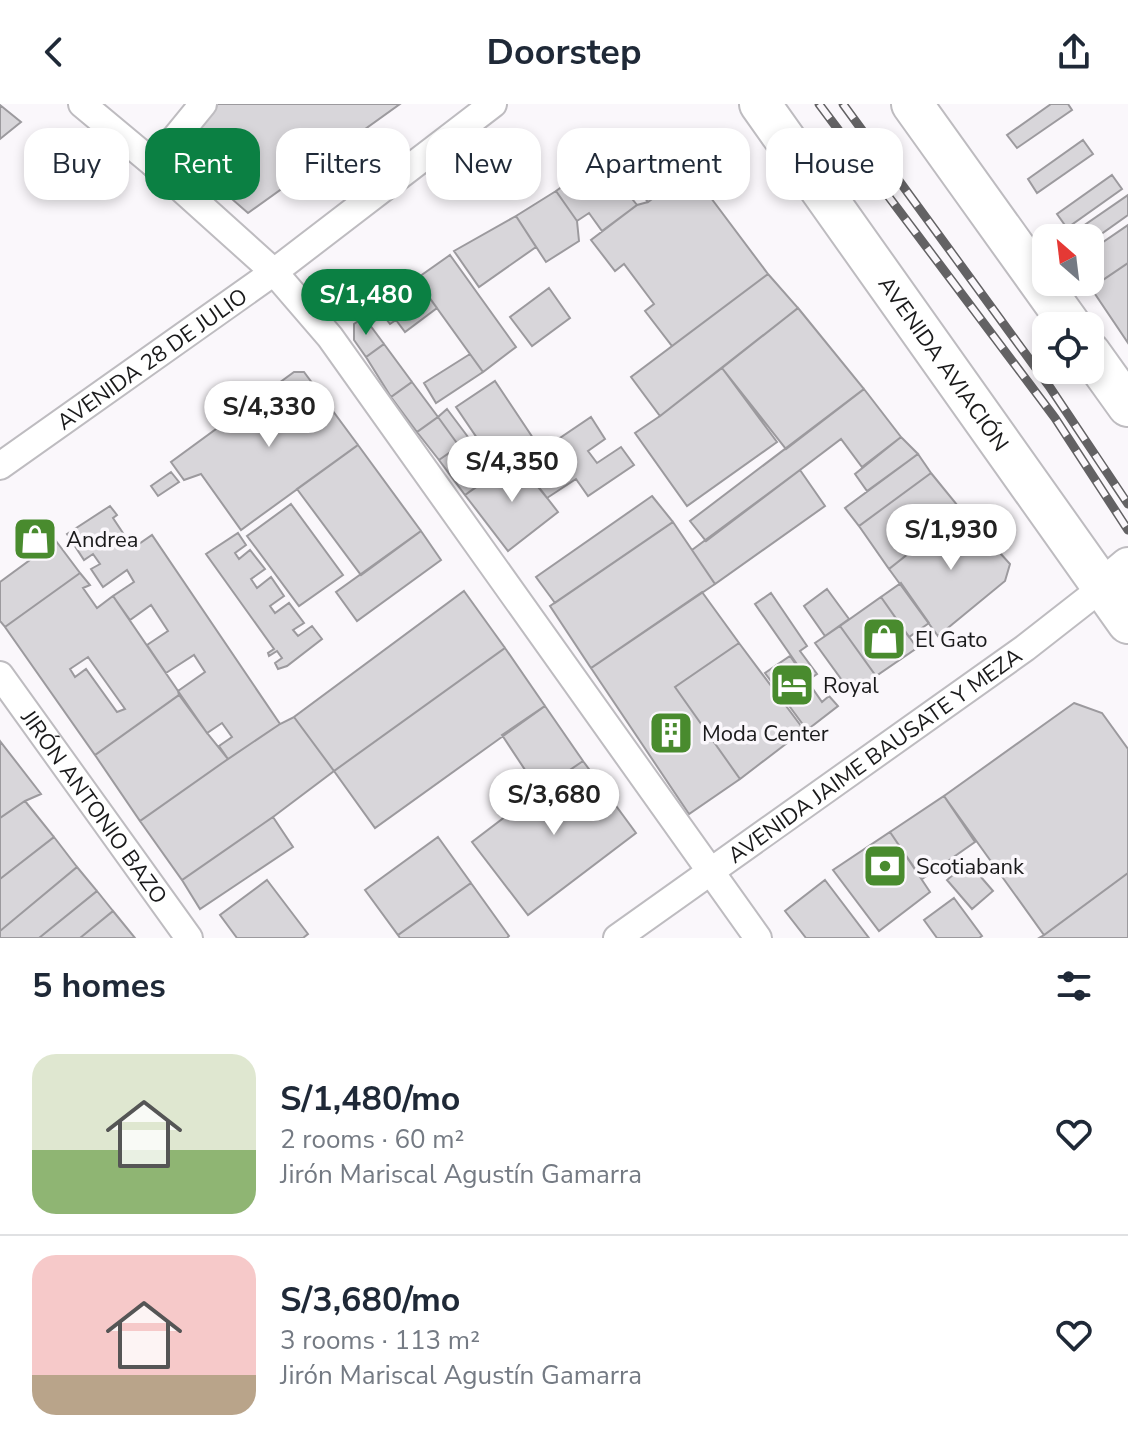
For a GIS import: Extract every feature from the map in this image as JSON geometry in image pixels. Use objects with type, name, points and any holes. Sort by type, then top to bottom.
[{"type":"main road","name":"AVENIDA AVIACIÓN","points":[[760,104],[1116,577],[1128,623]]},
{"type":"main road","points":[[912,104],[1061,312]]},
{"type":"main road","points":[[1104,373],[1128,406]]},
{"type":"street","points":[[82,104],[145,156]]},
{"type":"street","points":[[183,128],[203,104]]},
{"type":"street","name":"AVENIDA 28 DE JULIO","points":[[0,466],[274,272],[493,104]]},
{"type":"street","points":[[194,200],[274,272],[330,337],[758,938]]},
{"type":"street","name":"AVENIDA JAIME BAUSATE Y MEZA","points":[[617,938],[1025,648],[1116,577]]},
{"type":"street","name":"JIRÓN ANTONIO BAZO","points":[[0,675],[189,938]]},
{"type":"building","points":[[206,104],[400,104],[367,128],[276,128],[276,193],[248,213],[233,200],[260,200],[260,128],[186,128]]},
{"type":"building","points":[[1051,104],[1068,104],[1072,110],[1017,148],[1007,135]]},
{"type":"building","points":[[0,105],[21,122],[0,139]]},
{"type":"building","points":[[1083,140],[1093,154],[1037,193],[1028,179]]},
{"type":"building","points":[[1112,175],[1122,189],[1073,224],[1064,224],[1057,214]]},
{"type":"building","points":[[556,191],[557,200],[562,200],[577,221],[579,241],[546,262],[516,216]]},
{"type":"building","points":[[1128,195],[1128,215],[1104,232],[1104,224],[1086,224]]},
{"type":"building","points":[[562,200],[633,200],[637,205],[602,231],[589,213],[577,221]]},
{"type":"building","points":[[712,200],[768,274],[672,346],[645,311],[654,304],[624,264],[615,271],[591,240],[637,205]]},
{"type":"building","points":[[516,216],[536,247],[479,287],[454,251]]},
{"type":"building","points":[[1128,225],[1128,263],[1104,279],[1104,241]]},
{"type":"building","points":[[450,255],[516,347],[483,372],[416,279]]},
{"type":"building","points":[[1128,263],[1128,343],[1096,296],[1104,296],[1104,279]]},
{"type":"building","points":[[768,274],[798,308],[660,416],[631,377]]},
{"type":"building","points":[[416,279],[437,308],[405,332],[396,320],[390,324],[383,315],[369,325],[364,317]]},
{"type":"building","points":[[549,288],[570,318],[532,346],[510,317]]},
{"type":"building","points":[[798,308],[864,389],[786,449],[722,368]]},
{"type":"building","points":[[364,317],[384,344],[366,357],[354,340],[354,324]]},
{"type":"building","points":[[384,344],[412,382],[391,397],[366,357]]},
{"type":"building","points":[[470,354],[483,372],[436,403],[424,383]]},
{"type":"building","points":[[722,368],[777,442],[687,506],[635,433]]},
{"type":"building","points":[[294,372],[304,372],[358,445],[241,530],[201,474],[184,480],[171,462]]},
{"type":"building","points":[[495,381],[535,441],[522,450],[517,442],[492,460],[456,407]]},
{"type":"building","points":[[412,382],[438,417],[417,432],[391,397]]},
{"type":"building","points":[[864,389],[901,437],[862,467],[841,439],[706,541],[690,521]]},
{"type":"building","points":[[447,409],[495,473],[465,495],[439,460],[459,446],[438,417]]},
{"type":"building","points":[[438,417],[459,446],[439,460],[417,432]]},
{"type":"building","points":[[591,417],[605,439],[588,451],[597,463],[621,447],[634,465],[588,496],[576,479],[547,498],[529,476],[559,456],[551,444]]},
{"type":"building","points":[[901,437],[918,454],[867,491],[855,474]]},
{"type":"building","points":[[358,445],[421,531],[361,575],[297,489]]},
{"type":"building","points":[[918,454],[931,473],[859,526],[845,508]]},
{"type":"building","points":[[517,459],[558,512],[508,551],[465,495]]},
{"type":"building","points":[[800,470],[825,506],[715,584],[692,550]]},
{"type":"building","points":[[171,472],[179,482],[158,496],[151,486]]},
{"type":"building","points":[[931,473],[962,511],[889,569],[859,526]]},
{"type":"building","points":[[652,496],[673,522],[555,603],[536,577]]},
{"type":"building","points":[[291,504],[343,575],[299,606],[247,536]]},
{"type":"building","points":[[110,506],[117,515],[113,518],[133,548],[152,535],[280,724],[228,759],[219,746],[232,737],[222,723],[207,733],[178,691],[205,672],[194,655],[166,673],[147,645],[168,631],[151,605],[130,620],[113,596],[134,582],[127,570],[103,587],[91,569],[100,564],[93,554],[84,560],[67,534]]},
{"type":"building","points":[[962,511],[1010,564],[1005,581],[938,636],[889,569]]},
{"type":"building","points":[[673,522],[715,584],[591,668],[550,606]]},
{"type":"building","points":[[421,531],[441,560],[357,621],[336,592]]},
{"type":"building","points":[[238,533],[246,545],[235,553],[239,559],[250,550],[265,569],[251,579],[257,588],[271,577],[284,596],[270,606],[275,613],[289,603],[304,623],[293,630],[298,636],[312,626],[322,639],[287,666],[278,669],[275,663],[282,658],[277,651],[269,656],[268,653],[274,649],[206,554]]},
{"type":"building","points":[[56,541],[80,573],[5,627],[0,621],[0,582]]},
{"type":"building","points":[[80,573],[90,585],[83,588],[97,608],[113,596],[179,695],[95,755],[5,627]],"holes":[[[88,657],[125,709],[117,712],[86,669],[75,677],[70,669]]]},
{"type":"building","points":[[901,583],[929,623],[909,637],[881,597]]},
{"type":"building","points":[[827,589],[849,619],[825,636],[804,606]]},
{"type":"building","points":[[464,591],[505,648],[334,771],[294,717]]},
{"type":"building","name":"Moda Center","points":[[702,592],[739,643],[675,687],[740,779],[689,814],[591,668]]},
{"type":"building","points":[[771,593],[807,646],[800,651],[817,674],[808,680],[755,604]]},
{"type":"building","points":[[881,597],[917,648],[876,676],[840,626]]},
{"type":"building","points":[[840,626],[876,676],[852,694],[815,643]]},
{"type":"building","points":[[739,643],[804,730],[740,779],[675,687]]},
{"type":"building","points":[[505,648],[545,706],[375,828],[334,771]]},
{"type":"building","name":"Royal","points":[[790,656],[822,702],[829,696],[838,706],[807,730],[765,673]]},
{"type":"building","points":[[179,695],[228,759],[140,821],[95,755]]},
{"type":"building","points":[[1074,703],[1102,713],[1128,749],[1128,873],[1044,935],[944,796]]},
{"type":"building","points":[[545,706],[583,761],[539,791],[502,735]]},
{"type":"building","points":[[294,717],[334,771],[182,880],[140,821]]},
{"type":"building","points":[[0,741],[41,794],[0,818]]},
{"type":"building","points":[[583,761],[636,833],[528,915],[472,842]]},
{"type":"building","points":[[944,796],[975,842],[922,879],[890,832]]},
{"type":"building","points":[[25,801],[54,837],[0,879],[0,818]]},
{"type":"building","points":[[273,817],[293,847],[200,909],[182,880]]},
{"type":"building","points":[[890,832],[930,892],[879,931],[833,870]]},
{"type":"building","points":[[54,837],[77,867],[0,931],[0,879]]},
{"type":"building","points":[[438,837],[471,883],[398,935],[365,890]]},
{"type":"building","points":[[968,862],[993,891],[972,909],[947,880]]},
{"type":"building","points":[[77,867],[97,891],[39,938],[0,938],[0,931]]},
{"type":"building","points":[[1128,873],[1128,938],[1039,938],[1044,935]]},
{"type":"building","points":[[267,880],[308,934],[303,938],[237,938],[220,915]]},
{"type":"building","points":[[825,880],[869,938],[806,938],[785,911]]},
{"type":"building","points":[[471,883],[509,936],[507,938],[400,938],[398,935]]},
{"type":"building","points":[[97,891],[113,911],[80,938],[39,938]]},
{"type":"building","points":[[954,898],[982,936],[937,938],[924,920]]},
{"type":"building","points":[[113,911],[135,938],[80,938]]},
{"type":"railway","points":[[819,104],[1055,418],[1128,530]]},
{"type":"railway","points":[[843,104],[1049,386],[1128,504]]},
{"type":"place","name":"Andrea","points":[[35,539]]},
{"type":"place","name":"El Gato","points":[[884,639]]},
{"type":"place","name":"Royal","points":[[792,685]]},
{"type":"place","name":"Moda Center","points":[[671,733]]},
{"type":"place","name":"Scotiabank","points":[[885,866]]}]
